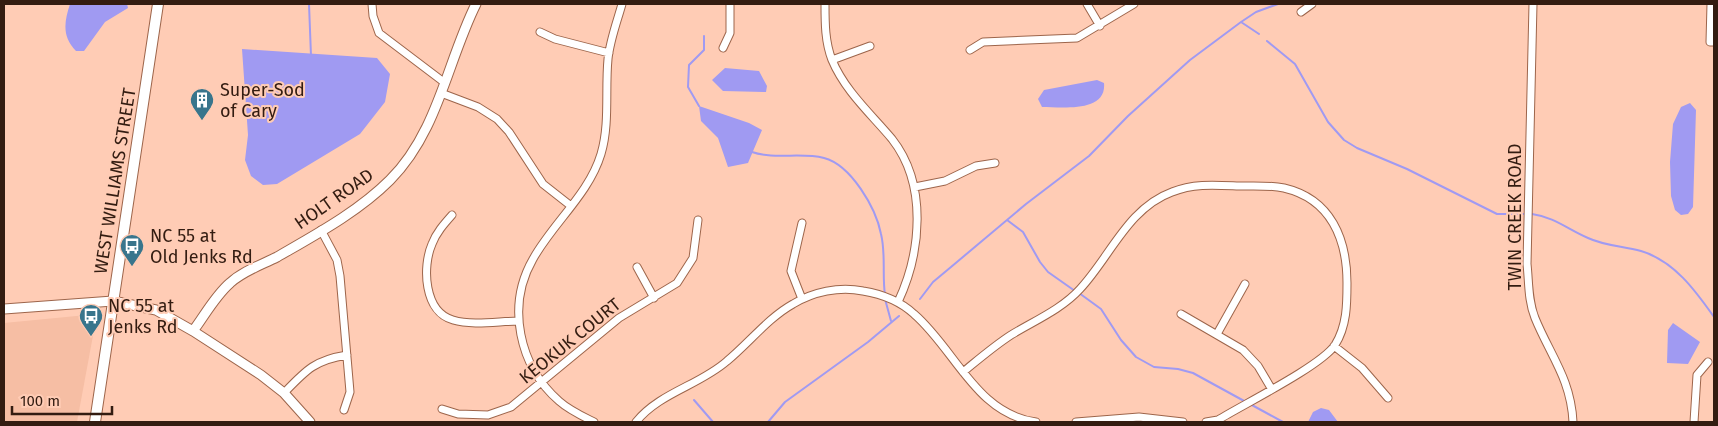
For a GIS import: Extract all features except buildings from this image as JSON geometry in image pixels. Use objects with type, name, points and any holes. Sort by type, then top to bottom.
[{"type":"main road","name":"WEST WILLIAMS STREET","points":[[95,422],[158,4]]},
{"type":"street","points":[[372,4],[373,16],[379,33],[445,83]]},
{"type":"street","name":"HOLT ROAD","points":[[194,331],[230,283],[321,230],[372,196],[391,179],[417,144],[441,93],[476,4]]},
{"type":"street","points":[[594,422],[561,403],[541,383],[527,357],[519,321],[519,299],[527,271],[540,248],[592,175],[601,153],[605,126],[609,53],[622,4]]},
{"type":"street","points":[[723,48],[730,33],[730,4]]},
{"type":"street","points":[[825,4],[826,32],[832,60],[845,84],[902,154],[915,187],[917,210],[912,267],[898,302]]},
{"type":"street","points":[[1087,4],[1100,26]]},
{"type":"street","points":[[970,50],[983,42],[1077,38],[1134,4]]},
{"type":"street","points":[[1301,12],[1312,4]]},
{"type":"street","name":"TWIN CREEK ROAD","points":[[1533,4],[1527,264],[1530,298],[1535,318],[1566,383],[1572,405],[1573,422]]},
{"type":"street","points":[[1712,4],[1712,42]]},
{"type":"street","points":[[540,32],[555,39],[609,53]]},
{"type":"street","points":[[832,60],[870,46]]},
{"type":"street","points":[[441,93],[478,107],[498,119],[509,132],[543,184],[571,206]]},
{"type":"street","points":[[915,187],[945,181],[976,166],[994,163]]},
{"type":"street","points":[[963,372],[1009,336],[1073,296],[1141,211],[1163,195],[1197,186],[1283,188],[1307,198],[1326,214],[1340,235],[1347,260],[1346,317],[1334,346],[1315,363],[1218,421],[1206,422]]},
{"type":"street","points":[[452,215],[435,237],[429,254],[429,288],[435,308],[445,317],[460,322],[519,321]]},
{"type":"street","name":"KEOKUK COURT","points":[[442,409],[466,415],[495,414],[511,408],[619,318],[677,283],[687,271],[696,252],[698,220]]},
{"type":"street","points":[[802,223],[791,270],[802,299]]},
{"type":"street","points":[[321,230],[338,264],[350,392],[344,410]]},
{"type":"street","points":[[637,267],[654,298]]},
{"type":"street","points":[[1217,334],[1245,284]]},
{"type":"street","points":[[636,422],[652,406],[726,362],[787,307],[802,299],[825,291],[847,289],[869,292],[898,302],[926,326],[989,401],[1016,417],[1036,422]]},
{"type":"street","points":[[4,309],[113,301],[156,310],[194,331],[284,393],[310,422]]},
{"type":"street","points":[[1181,314],[1217,334],[1251,357],[1271,388]]},
{"type":"street","points":[[1334,346],[1362,368],[1388,398]]},
{"type":"street","points":[[284,393],[316,362],[328,357],[346,355]]},
{"type":"street","points":[[1694,422],[1697,375],[1708,362]]},
{"type":"street","points":[[1076,422],[1150,417],[1183,422]]},
{"type":"shaded area","points":[[70,4],[127,4],[128,8],[105,22],[84,51],[76,51],[71,46],[66,35],[66,17]]},
{"type":"shaded area","points":[[242,49],[377,58],[390,74],[385,102],[360,134],[277,184],[263,185],[251,176],[245,160],[248,135]]},
{"type":"shaded area","points":[[725,68],[759,71],[767,86],[766,92],[723,91],[712,80]]},
{"type":"shaded area","points":[[1097,80],[1104,83],[1103,93],[1091,104],[1071,107],[1042,107],[1038,99],[1044,90]]},
{"type":"shaded area","points":[[1690,103],[1696,110],[1693,207],[1688,214],[1681,215],[1675,210],[1671,196],[1670,162],[1673,124],[1681,107]]},
{"type":"shaded area","points":[[699,106],[749,123],[762,130],[748,163],[728,167],[718,138],[701,121]]},
{"type":"shaded area","points":[[97,314],[77,422],[4,422],[4,323]]},
{"type":"shaded area","points":[[1673,323],[1700,342],[1688,364],[1667,363],[1668,330]]},
{"type":"shaded area","points":[[1321,408],[1329,410],[1338,422],[1308,422],[1313,412]]},
{"type":"waterway","points":[[309,4],[311,56]]},
{"type":"waterway","points":[[920,299],[933,282],[1026,204],[1089,156],[1128,116],[1190,60],[1256,12],[1278,4]]},
{"type":"waterway","points":[[1241,22],[1259,34]]},
{"type":"waterway","points":[[699,106],[688,87],[689,65],[704,50],[704,36]]},
{"type":"waterway","points":[[1267,41],[1295,64],[1328,122],[1344,140],[1357,148],[1407,169],[1497,214],[1524,214]]},
{"type":"waterway","points":[[752,152],[824,158],[834,162],[853,178],[868,200],[881,234],[885,295]]},
{"type":"waterway","points":[[1532,214],[1554,221],[1594,241],[1641,251],[1664,262],[1683,278],[1714,317]]},
{"type":"waterway","points":[[1007,220],[1023,232],[1048,272],[1075,291]]},
{"type":"waterway","points":[[1079,293],[1101,309],[1121,340],[1136,357],[1154,367],[1178,369],[1193,373],[1246,402]]},
{"type":"waterway","points":[[885,299],[891,321]]},
{"type":"waterway","points":[[768,422],[785,402],[868,342],[899,316]]},
{"type":"waterway","points":[[694,400],[713,422]]},
{"type":"waterway","points":[[1250,404],[1283,422]]},
{"type":"place","name":"Super-Sod of Cary","points":[[202,121]]},
{"type":"place","name":"NC 55 at Old Jenks Rd","points":[[132,267]]},
{"type":"place","name":"NC 55 at Jenks Rd","points":[[91,337]]}]
